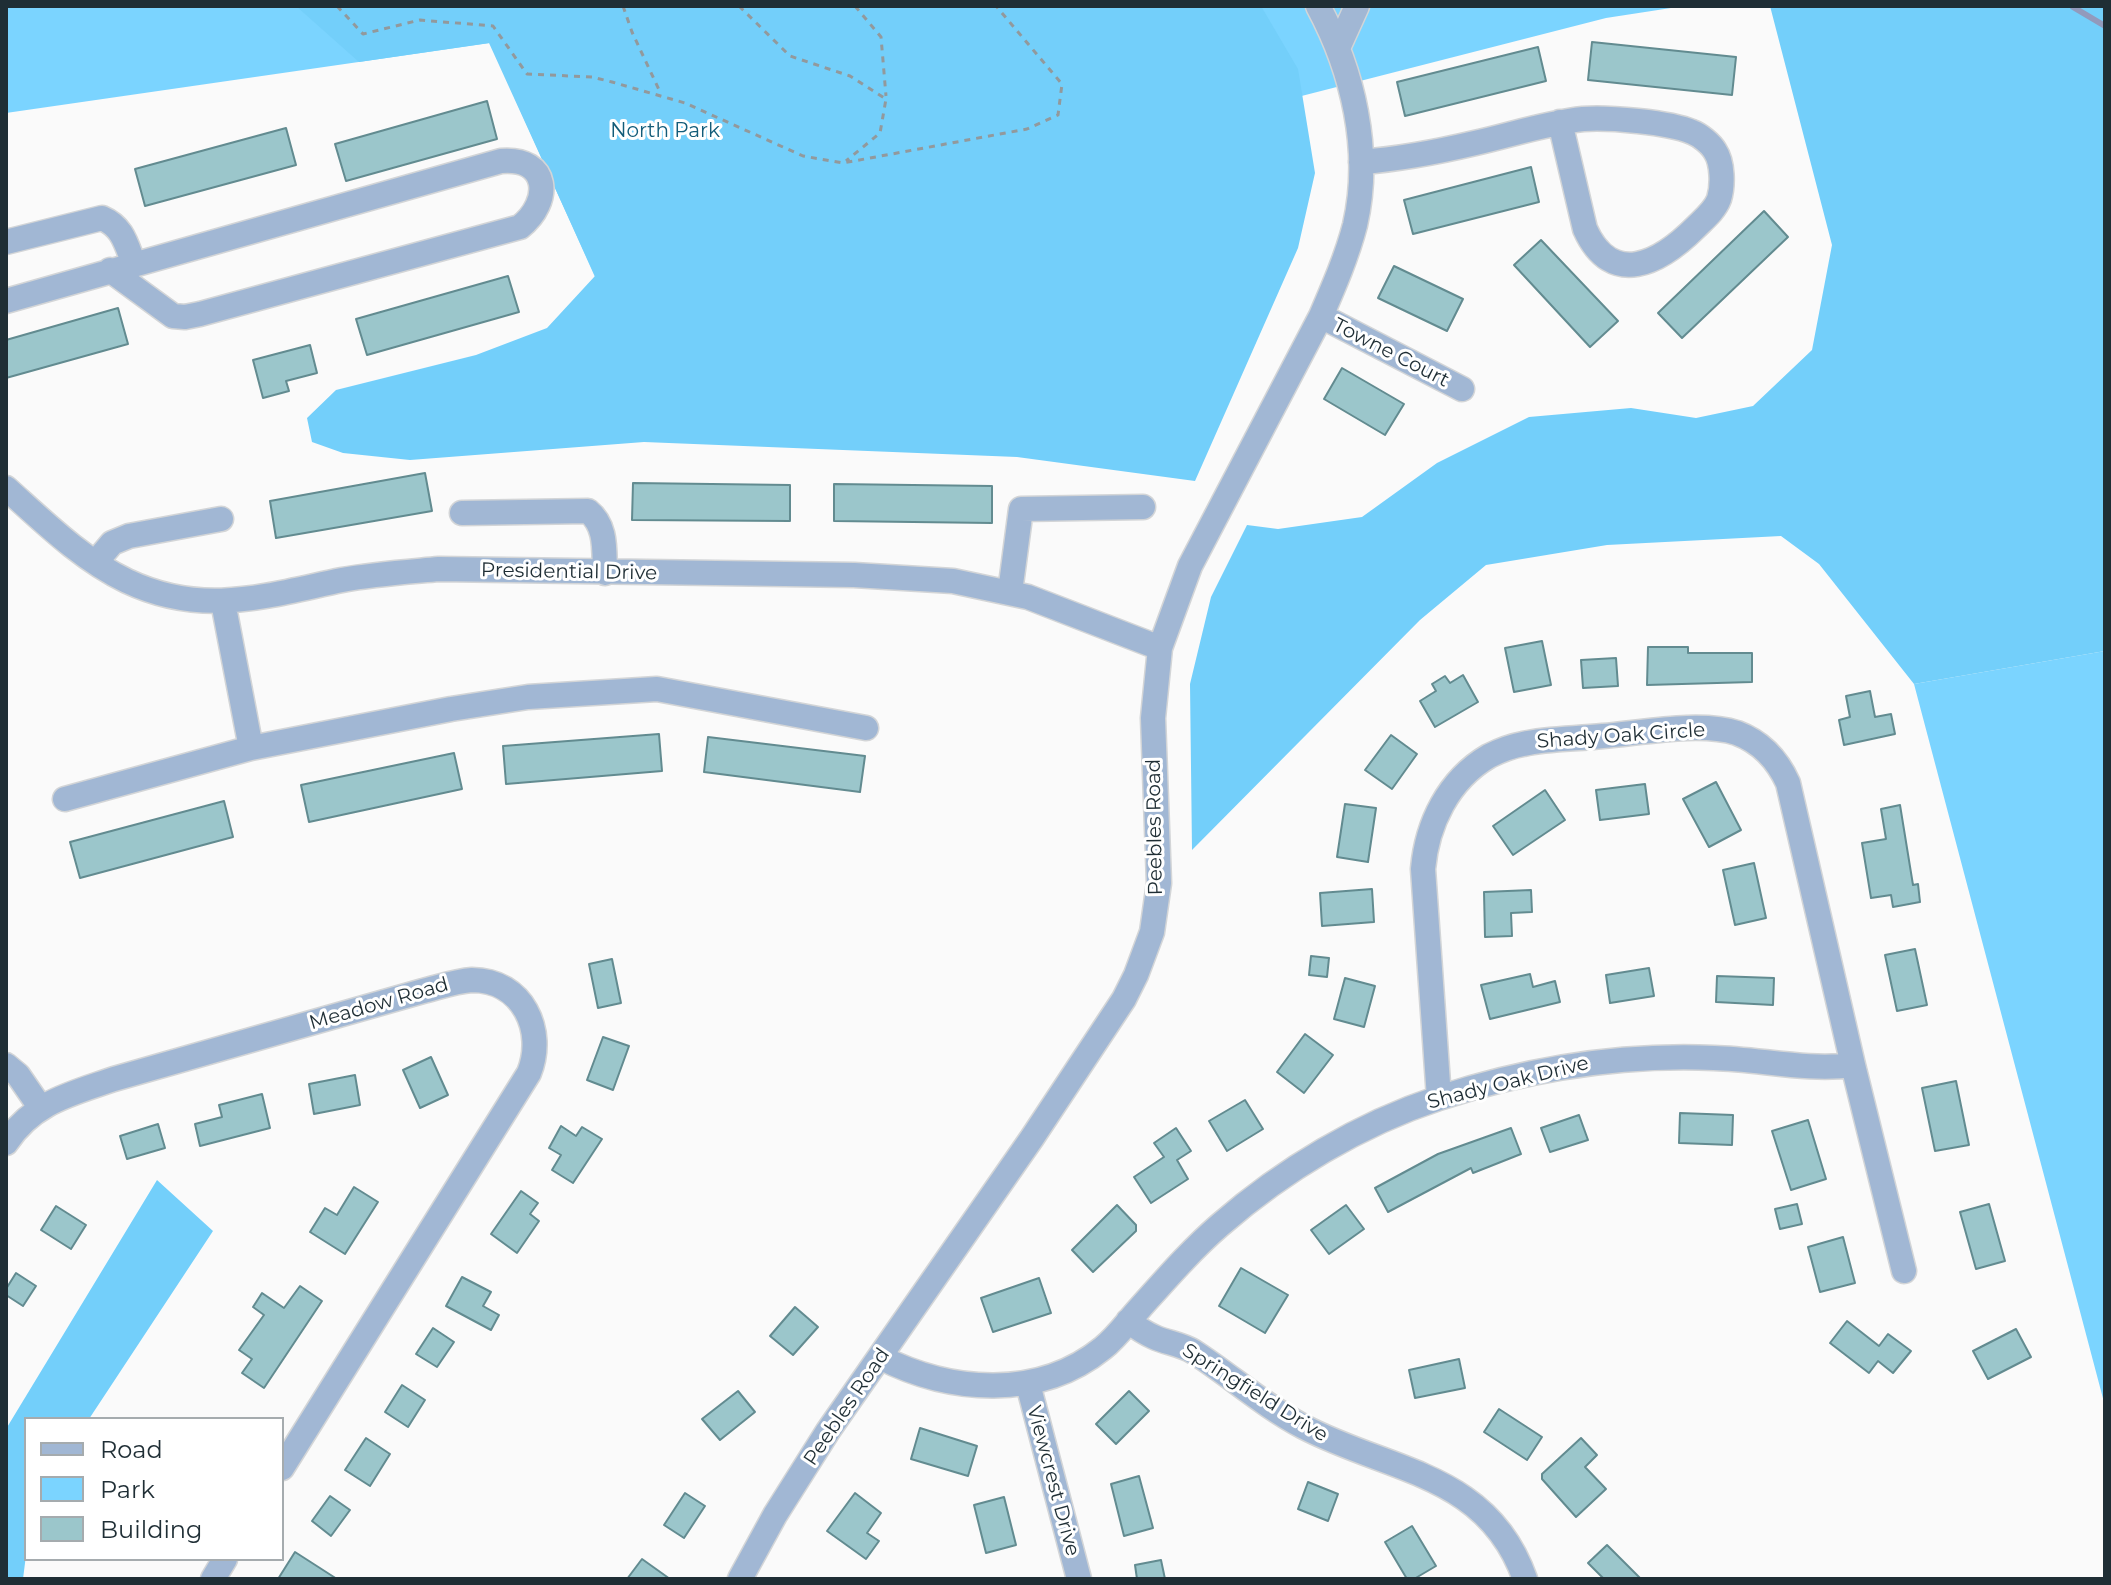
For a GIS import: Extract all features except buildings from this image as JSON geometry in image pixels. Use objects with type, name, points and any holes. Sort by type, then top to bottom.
[{"type":"street","name":"Peebles Road","points":[[740,1579],[813,1455],[1032,1138],[1115,1011],[1145,953],[1152,932],[1159,883],[1153,718],[1160,648],[1190,566],[1321,316],[1355,224],[1361,162],[1356,113],[1338,48],[1318,6]]},
{"type":"street","points":[[1338,48],[1357,6]]},
{"type":"street","points":[[1361,162],[1428,154],[1560,122],[1587,119],[1623,121],[1693,132],[1715,151],[1721,181],[1719,201],[1687,237],[1661,257],[1647,263],[1629,265],[1613,262],[1591,244],[1585,229],[1560,122]]},
{"type":"street","points":[[6,242],[102,218],[113,222],[121,231],[122,267],[173,316],[185,317],[520,227],[533,217],[543,196],[542,186],[532,168],[524,162],[501,161],[122,267],[6,301]]},
{"type":"street","name":"Towne Court","points":[[1321,316],[1462,389]]},
{"type":"street","name":"Presidential Drive","points":[[6,488],[96,562],[143,588],[190,599],[223,602],[265,597],[375,575],[439,569],[894,576],[953,581],[1010,592],[1160,648]]},
{"type":"street","points":[[1010,592],[1021,509],[1143,507]]},
{"type":"street","points":[[462,513],[588,511],[598,519],[605,573]]},
{"type":"street","points":[[96,562],[112,543],[129,536],[221,519]]},
{"type":"street","points":[[223,602],[251,748]]},
{"type":"street","points":[[65,799],[251,748],[513,699],[657,689],[866,728]]},
{"type":"street","name":"Shady Oak Circle","points":[[1439,1098],[1423,869],[1430,830],[1457,783],[1488,757],[1522,744],[1680,730],[1721,729],[1736,733],[1764,748],[1782,771],[1793,800],[1904,1271]]},
{"type":"street","name":"Meadow Road","points":[[6,1143],[27,1117],[40,1107],[114,1079],[461,981],[474,980],[499,986],[510,992],[527,1010],[536,1035],[534,1061],[529,1073],[284,1465]]},
{"type":"street","name":"Shady Oak Drive","points":[[880,1357],[898,1366],[953,1382],[992,1386],[1028,1384],[1059,1375],[1104,1347],[1184,1259],[1221,1224],[1264,1191],[1379,1121],[1439,1098],[1536,1072],[1629,1058],[1718,1058],[1826,1068],[1853,1065]]},
{"type":"street","points":[[10,1074],[40,1107]]},
{"type":"street","name":"Springfield Drive","points":[[1128,1321],[1156,1338],[1190,1349],[1300,1425],[1362,1454],[1430,1477],[1458,1493],[1477,1506],[1507,1539],[1525,1579]]},
{"type":"street","name":"Viewcrest Drive","points":[[1028,1384],[1079,1579]]},
{"type":"street","points":[[213,1579],[224,1561]]},
{"type":"path","points":[[337,6],[363,34],[420,20],[493,26],[527,74],[592,77],[685,103],[803,156],[843,163],[1027,129],[1058,115],[1062,84],[996,6]]},
{"type":"path","points":[[623,6],[662,97]]},
{"type":"path","points":[[739,6],[790,56],[850,76],[886,99]]},
{"type":"path","points":[[843,163],[880,133],[886,99],[881,37],[855,6]]},
{"type":"green space","name":"North Park","points":[[6,6],[1684,6],[1606,18],[595,277],[490,43],[6,113]]},
{"type":"green space","points":[[296,6],[1261,6],[1298,69],[1315,173],[1298,248],[1195,481],[1017,457],[644,442],[410,460],[343,453],[312,442],[307,418],[336,390],[476,355],[547,328],[595,276],[489,43],[359,62]]},
{"type":"green space","points":[[1770,6],[2105,6],[2105,651],[1914,684],[1819,564],[1781,536],[1607,545],[1486,565],[1420,620],[1192,850],[1190,684],[1211,597],[1247,525],[1278,529],[1362,517],[1437,463],[1529,417],[1631,408],[1696,418],[1753,406],[1812,350],[1832,245]]},
{"type":"green space","points":[[2105,651],[2105,1406],[1914,684]]},
{"type":"green space","points":[[157,1180],[213,1231],[90,1417],[24,1417],[23,1579],[6,1579],[6,1429]]},
{"type":"waterway","points":[[2073,7],[2105,26]]}]
